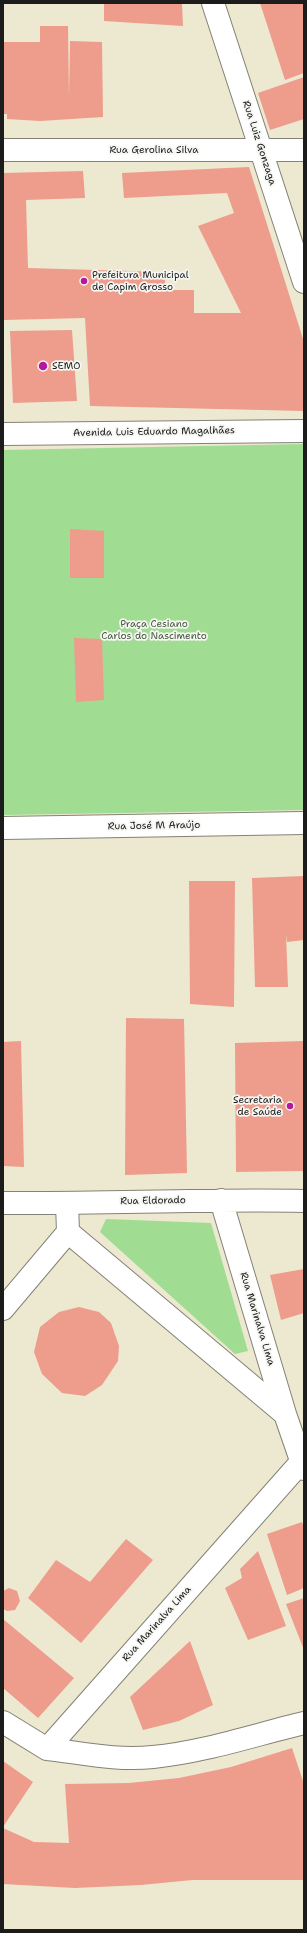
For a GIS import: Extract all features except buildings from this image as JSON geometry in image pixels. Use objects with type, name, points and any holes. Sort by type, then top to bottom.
[{"type":"street","name":"Rua Luiz Gonzaga","points":[[214,3],[304,282]]},
{"type":"street","name":"Rua Gerolina Silva","points":[[3,150],[304,150]]},
{"type":"street","name":"Avenida Luis Eduardo Magalhães","points":[[3,434],[304,430]]},
{"type":"street","name":"Rua José M Araújo","points":[[3,828],[304,823]]},
{"type":"street","name":"Rua Eldorado","points":[[3,1203],[221,1200],[304,1201]]},
{"type":"street","name":"Rua Marinalva Lima","points":[[47,1748],[303,1465],[285,1414],[221,1200]]},
{"type":"street","points":[[3,1309],[68,1232],[67,1203]]},
{"type":"street","points":[[68,1232],[285,1414]]},
{"type":"street","points":[[3,1722],[47,1748],[117,1758],[152,1758],[183,1753],[304,1723]]},
{"type":"green space","name":"Praça Cesiano Carlos do Nascimento","points":[[304,444],[304,810],[3,815],[3,450]]},
{"type":"green space","points":[[106,1219],[211,1223],[248,1351],[235,1354],[100,1232]]},
{"type":"place","name":"Prefeitura Municipal de Capim Grosso","points":[[84,281]]},
{"type":"place","name":"SEMO","points":[[43,366]]},
{"type":"place","name":"Secretaria de Saúde","points":[[290,1106]]}]
